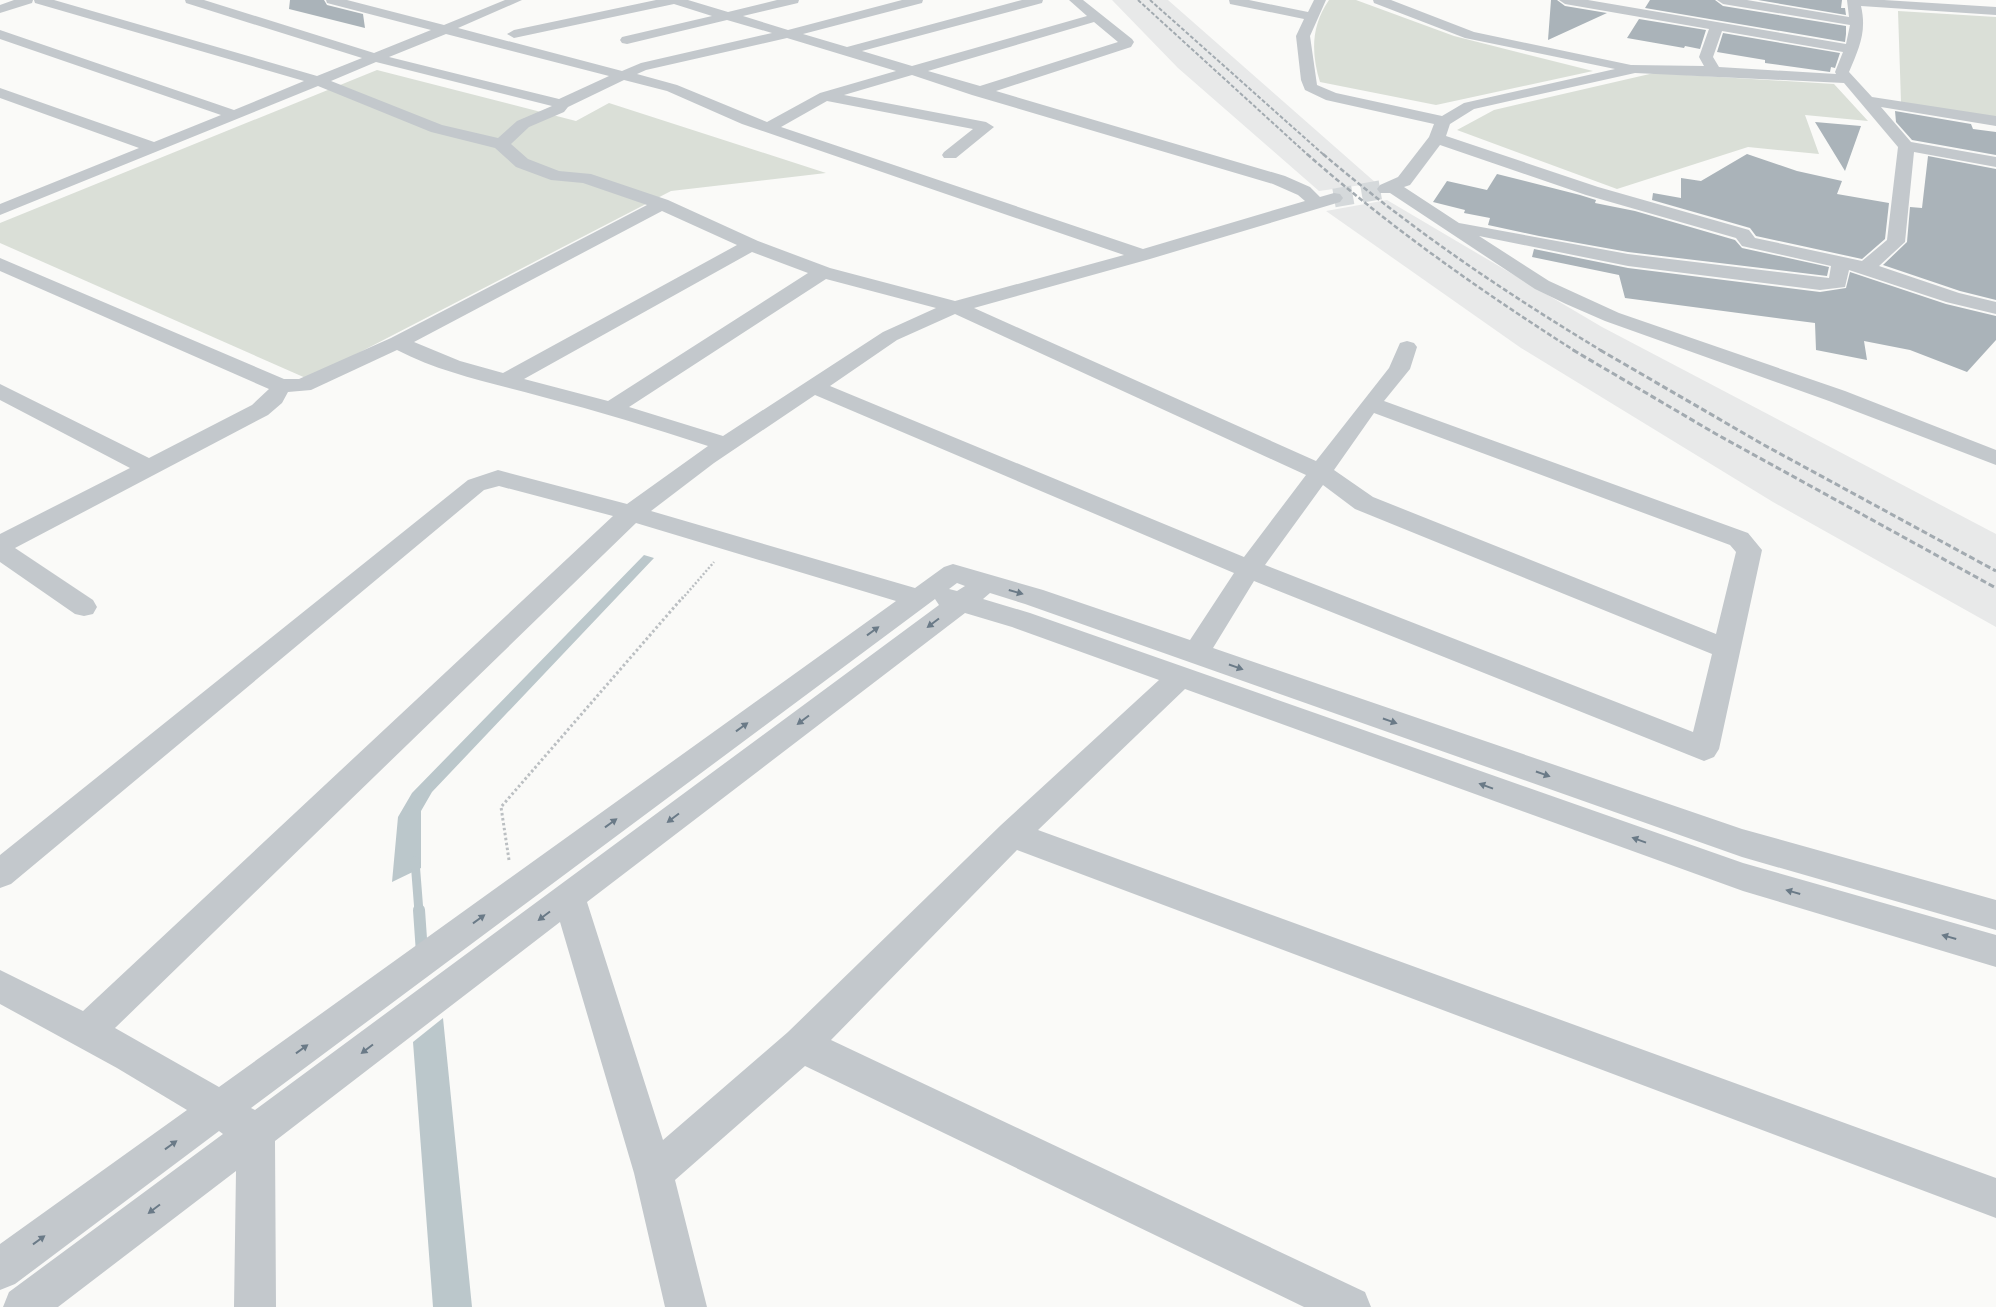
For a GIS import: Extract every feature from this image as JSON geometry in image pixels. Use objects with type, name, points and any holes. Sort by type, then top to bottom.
[{"type":"street","points":[[0,9],[27,0]]},
{"type":"street","points":[[40,0],[318,81],[438,129],[501,144],[522,163],[557,176],[585,178],[662,204],[751,245],[823,272],[955,307],[1322,473],[1364,502],[1726,649]]},
{"type":"street","points":[[191,0],[376,58],[562,104]]},
{"type":"street","points":[[332,0],[497,41],[672,88],[748,121],[1143,255]]},
{"type":"street","points":[[4,205],[154,148],[447,30],[516,0]]},
{"type":"street","points":[[87,1031],[631,513],[727,445],[890,336],[955,307],[1143,255],[1325,200],[1279,180],[977,92],[675,0],[514,34]]},
{"type":"street","points":[[627,40],[793,0]]},
{"type":"street","points":[[501,144],[523,124],[559,109],[562,104],[641,67],[787,34],[917,0]]},
{"type":"street","points":[[844,52],[1037,0]]},
{"type":"street","points":[[977,92],[1126,44],[1127,42],[1095,18],[1076,0]]},
{"type":"street","points":[[1236,0],[1312,17]]},
{"type":"street","points":[[1320,0],[1303,36],[1310,87],[1331,97],[1444,120]]},
{"type":"street","points":[[1378,0],[1470,35],[1635,69],[1849,78]]},
{"type":"street","points":[[1723,0],[1858,22]]},
{"type":"street","points":[[1996,11],[1854,1],[1858,22],[1852,49],[1842,72],[1906,146],[1996,162]]},
{"type":"street","points":[[472,2],[497,9]]},
{"type":"street","points":[[1570,5],[1717,26],[1852,49]]},
{"type":"street","points":[[497,41],[574,8]]},
{"type":"street","points":[[770,127],[825,96],[1095,18]]},
{"type":"street","points":[[1714,71],[1706,58],[1710,41],[1717,26]]},
{"type":"street","points":[[0,34],[235,115]]},
{"type":"street","points":[[1635,69],[1469,106],[1444,120],[1440,126],[1437,138],[1404,181],[1390,188],[1542,285],[1612,317],[1828,392],[1996,458]]},
{"type":"street","points":[[0,93],[154,148]]},
{"type":"street","points":[[825,96],[986,127],[950,155]]},
{"type":"street","points":[[1869,101],[1996,121]]},
{"type":"street","points":[[1437,138],[1578,187],[1743,234],[1748,242],[1841,261],[1953,298],[1996,308]]},
{"type":"street","points":[[1866,268],[1896,242],[1906,146]]},
{"type":"street","points":[[0,264],[281,386],[303,386],[398,342],[662,204]]},
{"type":"street","points":[[1449,224],[1628,260],[1820,284],[1838,282],[1841,261]]},
{"type":"street","points":[[506,380],[751,245]]},
{"type":"street","points":[[612,408],[823,272]]},
{"type":"street","points":[[398,342],[414,352],[506,380],[612,408],[727,445]]},
{"type":"street","points":[[654,1173],[801,1045],[1012,834],[1188,665],[1249,569],[1322,473],[1370,404],[1399,369],[1407,347]]},
{"type":"street","points":[[0,545],[260,410],[274,398],[281,386]]},
{"type":"street","points":[[814,387],[1249,569],[1704,749],[1749,550],[1739,539],[1370,404]]},
{"type":"street","points":[[0,391],[149,468]]},
{"type":"street","points":[[0,874],[476,485],[498,478],[631,513],[922,595],[961,602],[1020,620],[1188,665],[1742,843],[1996,915]]},
{"type":"street","points":[[0,550],[84,607]]},
{"type":"street","points":[[0,1269],[953,573],[1034,597],[1188,665],[1743,877],[1996,951]]},
{"type":"street","points":[[24,1307],[986,583]]},
{"type":"street","points":[[1012,834],[1996,1198]]},
{"type":"street","points":[[569,896],[654,1173],[686,1307]]},
{"type":"street","points":[[0,986],[87,1031],[256,1132]]},
{"type":"street","points":[[801,1045],[1350,1307]]},
{"type":"street","points":[[255,1307],[256,1132]]},
{"type":"path","points":[[515,893],[501,807],[731,542]]},
{"type":"shaded area","points":[[1112,0],[1168,0],[1376,183],[1319,191],[1178,68]]},
{"type":"shaded area","points":[[1329,0],[1356,0],[1454,36],[1593,71],[1436,105],[1320,82],[1315,61],[1314,40],[1319,20]]},
{"type":"shaded area","points":[[1898,11],[1996,17],[1996,118],[1901,102]]},
{"type":"shaded area","points":[[377,70],[576,121],[609,103],[826,173],[671,191],[308,379],[0,243],[0,223]]},
{"type":"shaded area","points":[[1654,73],[1834,84],[1868,121],[1805,115],[1819,154],[1748,147],[1617,189],[1457,130],[1494,110]]},
{"type":"shaded area","points":[[1387,200],[1602,327],[1996,534],[1996,627],[1773,502],[1521,348],[1326,211]]},
{"type":"shaded area","points":[[644,555],[654,558],[432,792],[421,811],[421,868],[392,882],[398,817],[412,793]]},
{"type":"shaded area","points":[[443,1018],[472,1307],[433,1307],[413,1042]]},
{"type":"building","points":[[290,0],[324,0],[327,5],[363,14],[365,28],[289,9]]},
{"type":"building","points":[[1551,0],[1557,0],[1565,6],[1607,13],[1548,40]]},
{"type":"building","points":[[1650,0],[1715,0],[1723,6],[1846,26],[1845,42],[1645,8]]},
{"type":"building","points":[[1758,0],[1842,0],[1841,8],[1845,8],[1846,15]]},
{"type":"building","points":[[1639,19],[1706,30],[1700,49],[1627,38]]},
{"type":"building","points":[[1723,33],[1840,53],[1835,68],[1831,67],[1830,72],[1765,63],[1765,60],[1717,52]]},
{"type":"building","points":[[1895,111],[1971,124],[1973,129],[1996,132],[1996,155],[1912,140],[1896,122]]},
{"type":"building","points":[[1815,122],[1861,126],[1845,171]]},
{"type":"building","points":[[1747,154],[1797,171],[1842,181],[1837,194],[1889,203],[1885,239],[1862,259],[1756,236],[1750,228],[1652,200],[1653,193],[1681,198],[1681,178],[1701,181]]},
{"type":"building","points":[[1928,156],[1996,169],[1996,300],[1960,291],[1883,265],[1907,242],[1910,207],[1922,208]]},
{"type":"building","points":[[1497,174],[1580,195],[1596,200],[1595,203],[1635,211],[1735,240],[1742,248],[1829,267],[1827,276],[1628,252],[1539,236],[1488,225],[1490,218],[1464,213],[1465,210],[1433,202],[1447,181],[1487,190]]},
{"type":"building","points":[[1534,249],[1628,268],[1820,292],[1846,288],[1850,272],[1946,304],[1996,316],[1996,340],[1967,372],[1910,350],[1864,341],[1867,360],[1816,350],[1815,323],[1625,298],[1619,275],[1532,257]]},
{"type":"waterway","points":[[415,861],[419,912]]},
{"type":"waterway","points":[[419,910],[422,953]]},
{"type":"tunnel","points":[[1334,198],[1386,189]]},
{"type":"railway","points":[[1138,0],[1308,155]]},
{"type":"railway","points":[[1150,0],[1324,155]]},
{"type":"railway","points":[[1307,154],[1371,208],[1437,258],[1575,351]]},
{"type":"railway","points":[[1323,154],[1424,234],[1494,283],[1602,351]]},
{"type":"railway","points":[[1573,350],[1716,434],[1996,588]]},
{"type":"railway","points":[[1600,350],[1764,445],[1996,571]]}]
